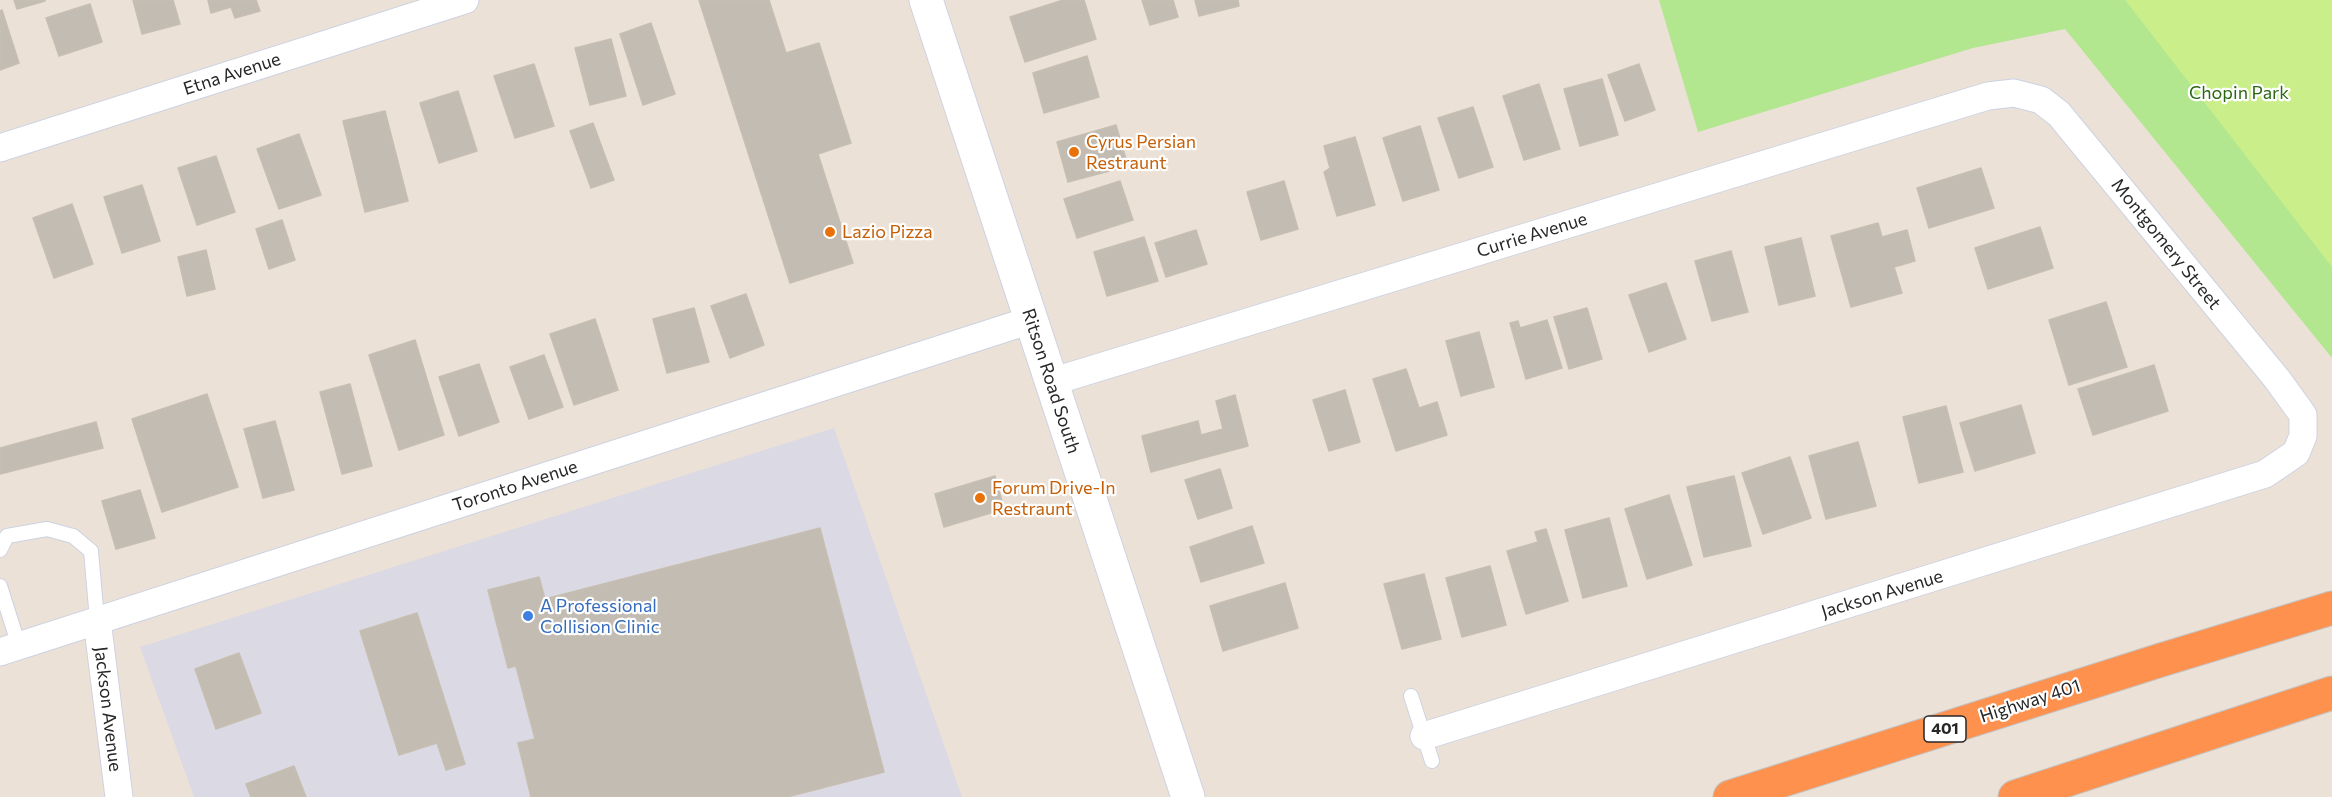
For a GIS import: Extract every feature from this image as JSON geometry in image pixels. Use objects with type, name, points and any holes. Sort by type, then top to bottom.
[{"type":"highway","name":"Highway 401","points":[[1730,797],[2332,608]]},
{"type":"highway","points":[[2015,797],[2332,693]]},
{"type":"main road","name":"Ritson Road South","points":[[926,0],[1188,797]]},
{"type":"street","name":"Etna Avenue","points":[[0,147],[465,0]]},
{"type":"street","name":"Currie Avenue","points":[[1051,382],[1988,96],[2014,93]]},
{"type":"street","name":"Montgomery Street","points":[[2014,93],[2041,100],[2059,114],[2277,379],[2303,415]]},
{"type":"street","name":"Toronto Avenue","points":[[9,649],[1031,320]]},
{"type":"street","name":"Jackson Avenue","points":[[1428,748],[2265,474],[2296,453],[2303,436],[2303,415]]},
{"type":"street","name":"Jackson Avenue","points":[[97,620],[120,797]]},
{"type":"lane","points":[[0,550],[7,536],[47,529],[73,536],[91,551],[97,620]]},
{"type":"lane","points":[[0,586],[9,649]]},
{"type":"lane","points":[[1411,696],[1428,748]]},
{"type":"shaded area","points":[[834,428],[962,797],[194,797],[140,647]]},
{"type":"green space","name":"Chopin Park","points":[[1659,0],[2332,0],[2332,358],[2065,29],[1973,48],[1698,132]]},
{"type":"green space","points":[[2125,0],[2332,0],[2332,267]]},
{"type":"building","points":[[14,0],[45,0],[45,1],[17,9]]},
{"type":"building","points":[[133,0],[173,0],[180,24],[142,34]]},
{"type":"building","points":[[208,0],[256,0],[260,11],[235,18],[231,7],[211,13]]},
{"type":"building","points":[[699,0],[769,0],[786,53],[819,43],[851,143],[818,154],[853,263],[790,283]]},
{"type":"building","points":[[1063,0],[1084,0],[1096,39],[1025,62],[1010,17]]},
{"type":"building","points":[[1142,0],[1173,0],[1178,17],[1150,25]]},
{"type":"building","points":[[1195,0],[1238,0],[1239,6],[1199,16]]},
{"type":"building","points":[[90,4],[102,42],[59,56],[46,18]]},
{"type":"building","points":[[2,10],[19,63],[0,70],[0,11]]},
{"type":"building","points":[[651,23],[675,94],[643,105],[620,34]]},
{"type":"building","points":[[611,39],[626,96],[590,105],[575,48]]},
{"type":"building","points":[[1087,56],[1099,97],[1044,113],[1033,73]]},
{"type":"building","points":[[534,64],[554,126],[515,138],[494,76]]},
{"type":"building","points":[[1639,64],[1655,110],[1625,121],[1608,75]]},
{"type":"building","points":[[1602,79],[1618,135],[1580,146],[1564,89]]},
{"type":"building","points":[[1539,84],[1560,149],[1524,160],[1503,96]]},
{"type":"building","points":[[458,91],[477,151],[439,163],[420,103]]},
{"type":"building","points":[[1473,107],[1493,167],[1459,178],[1438,118]]},
{"type":"building","points":[[385,111],[408,201],[365,212],[343,121]]},
{"type":"building","points":[[593,123],[614,180],[591,188],[570,131]]},
{"type":"building","points":[[1116,125],[1128,166],[1068,182],[1057,142]]},
{"type":"building","points":[[1420,126],[1439,190],[1403,201],[1383,138]]},
{"type":"building","points":[[299,134],[321,195],[279,209],[257,149]]},
{"type":"building","points":[[1355,137],[1375,205],[1337,216],[1324,172],[1330,168],[1324,146]]},
{"type":"building","points":[[216,156],[235,212],[197,225],[178,168]]},
{"type":"building","points":[[1981,168],[1994,208],[1929,228],[1917,188]]},
{"type":"building","points":[[1120,181],[1133,220],[1077,238],[1064,199]]},
{"type":"building","points":[[1284,181],[1298,229],[1261,240],[1247,192]]},
{"type":"building","points":[[142,185],[160,241],[122,253],[104,197]]},
{"type":"building","points":[[72,204],[93,264],[54,278],[33,218]]},
{"type":"building","points":[[282,220],[295,260],[269,269],[256,229]]},
{"type":"building","points":[[1878,223],[1882,237],[1907,230],[1915,261],[1894,267],[1902,293],[1851,307],[1831,236]]},
{"type":"building","points":[[2040,227],[2053,268],[1988,289],[1975,248]]},
{"type":"building","points":[[1196,230],[1207,264],[1166,277],[1155,243]]},
{"type":"building","points":[[1144,237],[1158,281],[1107,296],[1094,252]]},
{"type":"building","points":[[1801,238],[1815,296],[1779,305],[1765,247]]},
{"type":"building","points":[[206,250],[215,289],[187,296],[178,257]]},
{"type":"building","points":[[1731,251],[1748,312],[1712,321],[1695,261]]},
{"type":"building","points":[[1666,283],[1686,339],[1649,352],[1629,295]]},
{"type":"building","points":[[746,294],[764,345],[730,358],[711,306]]},
{"type":"building","points":[[2106,302],[2127,367],[2069,385],[2049,320]]},
{"type":"building","points":[[694,308],[709,362],[667,373],[653,319]]},
{"type":"building","points":[[1587,308],[1602,359],[1569,369],[1554,317]]},
{"type":"building","points":[[595,319],[618,390],[574,405],[550,334]]},
{"type":"building","points":[[1547,320],[1562,368],[1526,379],[1510,323],[1518,321],[1520,328]]},
{"type":"building","points":[[1479,332],[1494,387],[1461,396],[1446,341]]},
{"type":"building","points":[[415,340],[444,435],[399,450],[369,355]]},
{"type":"building","points":[[544,355],[563,407],[529,419],[510,367]]},
{"type":"building","points":[[479,364],[499,422],[459,436],[439,377]]},
{"type":"building","points":[[2154,365],[2168,411],[2093,435],[2078,389]]},
{"type":"building","points":[[1406,369],[1419,408],[1437,402],[1447,435],[1396,451],[1373,379]]},
{"type":"building","points":[[350,384],[372,466],[342,474],[320,392]]},
{"type":"building","points":[[1345,390],[1360,442],[1329,451],[1313,400]]},
{"type":"building","points":[[207,394],[238,487],[162,512],[132,419]]},
{"type":"building","points":[[1235,395],[1248,446],[1151,472],[1142,436],[1198,421],[1201,435],[1223,429],[1216,401]]},
{"type":"building","points":[[2021,405],[2035,453],[1975,471],[1960,423]]},
{"type":"building","points":[[1946,406],[1963,472],[1919,483],[1903,417]]},
{"type":"building","points":[[275,421],[294,490],[263,498],[244,429]]},
{"type":"building","points":[[96,422],[103,448],[0,474],[0,448]]},
{"type":"building","points":[[1858,442],[1876,506],[1826,519],[1809,456]]},
{"type":"building","points":[[1790,457],[1811,518],[1763,534],[1742,473]]},
{"type":"building","points":[[1220,469],[1232,508],[1198,519],[1185,480]]},
{"type":"building","points":[[995,476],[1004,509],[944,527],[935,494]]},
{"type":"building","points":[[1734,476],[1751,546],[1704,557],[1687,487]]},
{"type":"building","points":[[140,490],[155,538],[116,549],[102,501]]},
{"type":"building","points":[[1669,495],[1692,565],[1647,579],[1625,509]]},
{"type":"building","points":[[1609,518],[1627,586],[1583,598],[1565,530]]},
{"type":"building","points":[[1252,526],[1264,563],[1201,582],[1190,547]]},
{"type":"building","points":[[820,528],[884,772],[787,797],[531,797],[518,743],[535,739],[516,666],[508,668],[488,590],[539,577],[545,599]]},
{"type":"building","points":[[1546,529],[1568,601],[1526,614],[1507,551],[1538,542],[1535,532]]},
{"type":"building","points":[[1490,566],[1506,625],[1462,637],[1446,578]]},
{"type":"building","points":[[1424,574],[1441,639],[1402,649],[1384,584]]},
{"type":"building","points":[[1285,583],[1298,628],[1223,651],[1210,606]]},
{"type":"building","points":[[417,613],[465,764],[446,770],[437,743],[399,755],[360,631]]},
{"type":"building","points":[[239,653],[261,713],[216,729],[195,669]]},
{"type":"building","points":[[294,766],[306,797],[251,797],[246,784]]},
{"type":"place","name":"Cyrus Persian Restraunt","points":[[1074,152]]},
{"type":"place","name":"Lazio Pizza","points":[[830,232]]},
{"type":"place","name":"Forum Drive-In Restraunt","points":[[980,498]]},
{"type":"place","name":"A Professional Collision Clinic","points":[[528,616]]}]
